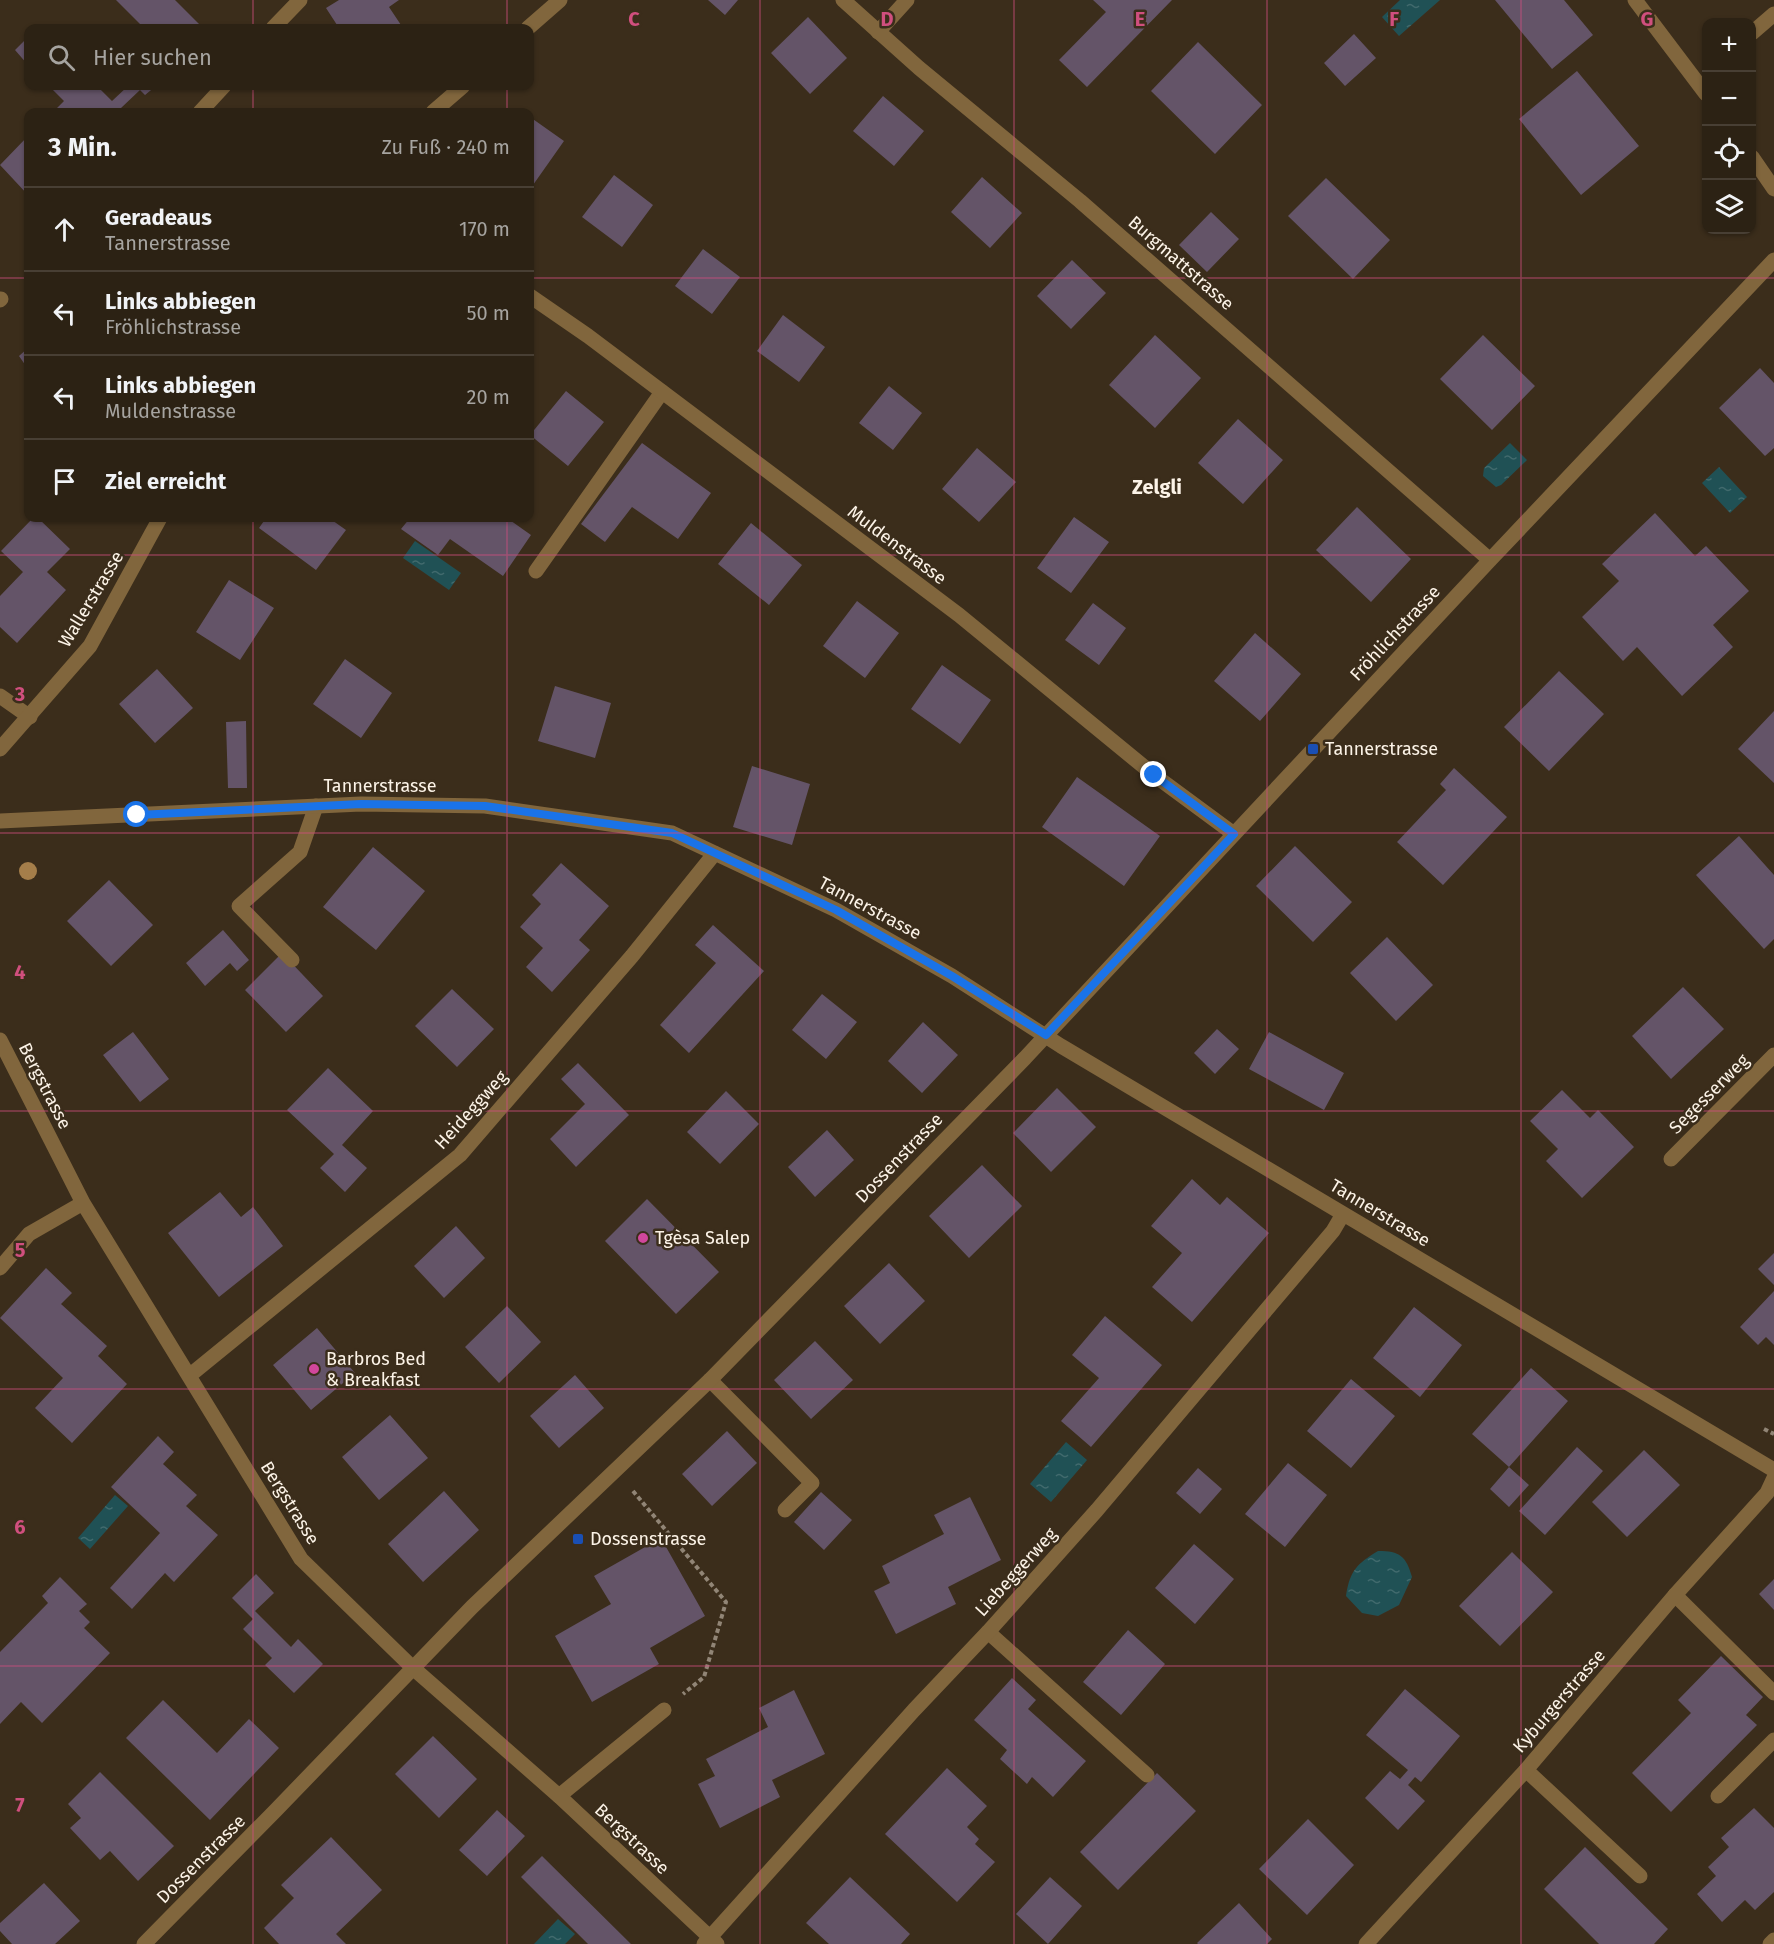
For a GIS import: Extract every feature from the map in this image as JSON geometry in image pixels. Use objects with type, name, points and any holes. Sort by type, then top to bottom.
[{"type":"street","points":[[277,24],[300,0]]},
{"type":"street","points":[[533,24],[560,0]]},
{"type":"street","name":"Burgmattstrasse","points":[[843,0],[919,68],[1080,201],[1490,560]]},
{"type":"street","points":[[878,32],[907,0]]},
{"type":"street","points":[[1635,0],[1702,77]]},
{"type":"street","points":[[1756,30],[1774,14]]},
{"type":"street","points":[[204,108],[220,90]]},
{"type":"street","points":[[438,108],[459,90]]},
{"type":"street","points":[[1756,163],[1774,189]]},
{"type":"street","name":"Fröhlichstrasse","points":[[1046,1035],[1774,260]]},
{"type":"street","name":"Muldenstrasse","points":[[534,299],[588,336],[959,615],[1154,775],[1234,834]]},
{"type":"street","points":[[536,571],[662,392]]},
{"type":"street","name":"Wallerstrasse","points":[[0,749],[90,646],[158,522]]},
{"type":"street","points":[[0,696],[30,717]]},
{"type":"street","name":"Tannerstrasse","points":[[0,821],[361,804],[485,806],[672,833],[836,910],[952,976],[1046,1035],[1774,1470]]},
{"type":"street","points":[[292,960],[239,906],[300,852],[316,806]]},
{"type":"street","name":"Heideggweg","points":[[189,1376],[460,1155],[632,956],[715,853]]},
{"type":"street","name":"Dossenstrasse","points":[[144,1944],[472,1607],[710,1380],[1046,1035]]},
{"type":"street","name":"Bergstrasse","points":[[0,1040],[83,1203],[300,1559],[413,1668],[559,1796],[710,1942]]},
{"type":"street","name":"Segesserweg","points":[[1671,1159],[1774,1055]]},
{"type":"street","points":[[0,1268],[29,1234],[83,1203]]},
{"type":"street","name":"Liebeggerweg","points":[[710,1942],[914,1710],[988,1632],[1190,1401],[1333,1231],[1344,1214]]},
{"type":"street","points":[[710,1380],[812,1483],[785,1510]]},
{"type":"street","name":"Kyburgerstrasse","points":[[1366,1944],[1526,1770],[1675,1595],[1767,1493],[1774,1478]]},
{"type":"street","points":[[1675,1595],[1774,1693]]},
{"type":"street","points":[[988,1632],[1147,1776]]},
{"type":"street","points":[[559,1796],[664,1710]]},
{"type":"street","points":[[1718,1797],[1774,1740]]},
{"type":"street","points":[[1526,1770],[1640,1876]]},
{"type":"street","points":[[1770,1944],[1774,1940]]},
{"type":"path","points":[[615,1471],[726,1602],[704,1677],[664,1710]]},
{"type":"water","points":[[1400,0],[1440,0],[1399,36],[1382,17]]},
{"type":"water","points":[[1510,443],[1527,460],[1496,487],[1483,476],[1484,468]]},
{"type":"water","points":[[1719,467],[1747,497],[1730,513],[1702,483]]},
{"type":"water","points":[[415,541],[461,573],[449,590],[403,558]]},
{"type":"water","points":[[1066,1442],[1087,1460],[1051,1502],[1030,1484]]},
{"type":"water","points":[[115,1495],[128,1506],[90,1549],[78,1538]]},
{"type":"water","points":[[1378,1551],[1392,1552],[1401,1556],[1412,1577],[1399,1605],[1378,1616],[1362,1613],[1346,1596],[1352,1574],[1365,1560]]},
{"type":"water","points":[[558,1919],[575,1934],[565,1944],[534,1944]]},
{"type":"building","points":[[116,0],[175,0],[199,24],[140,24]]},
{"type":"building","points":[[339,0],[399,0],[389,7],[400,24],[336,24],[326,8]]},
{"type":"building","points":[[708,0],[738,0],[725,15]]},
{"type":"building","points":[[1093,0],[1172,0],[1087,87],[1059,60],[1106,12]]},
{"type":"building","points":[[1495,0],[1564,0],[1593,35],[1552,69]]},
{"type":"building","points":[[808,17],[847,58],[810,94],[771,53]]},
{"type":"building","points":[[1354,34],[1376,58],[1345,86],[1324,63]]},
{"type":"building","points":[[24,41],[24,60],[15,50]]},
{"type":"building","points":[[1198,42],[1262,105],[1215,154],[1151,91]]},
{"type":"building","points":[[1577,71],[1639,146],[1581,195],[1519,119]]},
{"type":"building","points":[[53,90],[101,90],[112,101],[124,90],[140,90],[121,108],[57,108],[64,101]]},
{"type":"building","points":[[140,90],[151,90],[145,95]]},
{"type":"building","points":[[883,96],[924,131],[894,166],[853,131]]},
{"type":"building","points":[[534,120],[564,141],[534,184]]},
{"type":"building","points":[[24,140],[24,191],[0,165]]},
{"type":"building","points":[[614,175],[653,205],[622,247],[582,217]]},
{"type":"building","points":[[982,177],[1022,213],[990,248],[951,212]]},
{"type":"building","points":[[1326,178],[1390,240],[1353,279],[1288,216]]},
{"type":"building","points":[[1211,212],[1239,239],[1207,272],[1179,245]]},
{"type":"building","points":[[703,249],[740,277],[712,314],[675,286]]},
{"type":"building","points":[[1072,260],[1106,293],[1071,329],[1037,296]]},
{"type":"building","points":[[783,315],[825,347],[799,382],[757,351]]},
{"type":"building","points":[[1155,335],[1201,378],[1155,428],[1109,385]]},
{"type":"building","points":[[1483,335],[1535,386],[1492,430],[1440,379]]},
{"type":"building","points":[[24,352],[24,363],[19,356]]},
{"type":"building","points":[[1760,368],[1774,383],[1774,448],[1765,456],[1719,408]]},
{"type":"building","points":[[889,386],[922,413],[893,450],[859,423]]},
{"type":"building","points":[[566,391],[604,422],[568,466],[534,438],[534,430]]},
{"type":"building","points":[[1238,419],[1283,460],[1243,504],[1198,463]]},
{"type":"building","points":[[642,443],[711,493],[678,539],[632,507],[605,542],[581,524]]},
{"type":"building","points":[[977,448],[1016,482],[979,522],[942,489]]},
{"type":"building","points":[[1357,507],[1411,559],[1371,602],[1316,550]]},
{"type":"building","points":[[1655,513],[1695,556],[1706,546],[1749,591],[1713,625],[1733,647],[1682,696],[1637,647],[1623,661],[1582,617],[1619,581],[1602,564]]},
{"type":"building","points":[[1074,517],[1109,542],[1071,593],[1037,568]]},
{"type":"building","points":[[29,522],[42,522],[70,549],[47,572],[66,590],[17,643],[0,627],[0,596],[23,572],[1,551]]},
{"type":"building","points":[[263,522],[335,522],[346,530],[316,570],[259,528]]},
{"type":"building","points":[[407,522],[513,522],[531,535],[503,576],[450,539],[438,555],[401,529]]},
{"type":"building","points":[[751,523],[802,565],[769,605],[718,564]]},
{"type":"building","points":[[229,580],[274,608],[240,660],[196,632]]},
{"type":"building","points":[[857,601],[899,633],[865,678],[823,646]]},
{"type":"building","points":[[1093,603],[1126,628],[1099,665],[1065,640]]},
{"type":"building","points":[[1255,633],[1301,674],[1260,721],[1214,681]]},
{"type":"building","points":[[345,659],[392,693],[361,738],[313,704]]},
{"type":"building","points":[[942,665],[991,700],[960,744],[911,709]]},
{"type":"building","points":[[157,669],[193,708],[155,743],[119,704]]},
{"type":"building","points":[[1559,671],[1604,714],[1549,771],[1504,727]]},
{"type":"building","points":[[555,686],[611,703],[595,758],[538,741]]},
{"type":"building","points":[[1774,711],[1774,783],[1738,749]]},
{"type":"building","points":[[246,721],[247,788],[228,788],[226,722]]},
{"type":"building","points":[[752,766],[810,784],[792,845],[733,827]]},
{"type":"building","points":[[1454,768],[1507,817],[1443,885],[1397,842],[1446,790],[1440,784]]},
{"type":"building","points":[[1077,777],[1160,836],[1124,886],[1042,827]]},
{"type":"building","points":[[1739,836],[1774,875],[1774,939],[1764,949],[1696,875]]},
{"type":"building","points":[[1295,846],[1352,902],[1313,942],[1256,886]]},
{"type":"building","points":[[373,847],[425,891],[376,950],[323,907]]},
{"type":"building","points":[[561,863],[609,906],[579,940],[590,950],[552,992],[526,967],[543,948],[520,927],[541,904],[532,895]]},
{"type":"building","points":[[109,880],[153,925],[111,966],[67,921]]},
{"type":"building","points":[[713,925],[764,971],[689,1053],[660,1025],[716,963],[695,945]]},
{"type":"building","points":[[223,930],[249,960],[237,971],[230,963],[205,986],[186,963]]},
{"type":"building","points":[[1387,937],[1433,985],[1396,1021],[1350,973]]},
{"type":"building","points":[[282,953],[323,996],[286,1032],[245,990]]},
{"type":"building","points":[[1683,987],[1724,1029],[1671,1079],[1632,1036]]},
{"type":"building","points":[[452,989],[494,1029],[457,1067],[415,1026]]},
{"type":"building","points":[[822,994],[857,1022],[826,1059],[792,1030]]},
{"type":"building","points":[[923,1022],[958,1055],[922,1093],[888,1061]]},
{"type":"building","points":[[1217,1029],[1239,1049],[1215,1074],[1194,1053]]},
{"type":"building","points":[[133,1032],[169,1079],[140,1102],[103,1055]]},
{"type":"building","points":[[1269,1032],[1344,1073],[1324,1110],[1249,1069]]},
{"type":"building","points":[[578,1063],[629,1115],[576,1167],[550,1139],[585,1104],[561,1079]]},
{"type":"building","points":[[328,1068],[373,1111],[342,1145],[367,1168],[345,1192],[320,1168],[334,1154],[287,1110]]},
{"type":"building","points":[[1057,1088],[1096,1127],[1051,1172],[1013,1133]]},
{"type":"building","points":[[1562,1090],[1590,1118],[1598,1110],[1634,1147],[1582,1198],[1546,1161],[1558,1149],[1530,1121]]},
{"type":"building","points":[[726,1091],[759,1124],[720,1164],[687,1132]]},
{"type":"building","points":[[827,1130],[854,1160],[815,1197],[788,1167]]},
{"type":"building","points":[[982,1165],[1022,1206],[969,1258],[929,1216]]},
{"type":"building","points":[[1192,1179],[1220,1205],[1227,1197],[1269,1233],[1192,1322],[1152,1287],[1182,1253],[1151,1226]]},
{"type":"building","points":[[220,1192],[241,1217],[253,1207],[283,1246],[219,1297],[168,1233]]},
{"type":"building","points":[[647,1199],[719,1272],[676,1314],[605,1241]]},
{"type":"building","points":[[456,1226],[485,1258],[444,1298],[414,1266]]},
{"type":"building","points":[[1774,1253],[1774,1285],[1758,1269]]},
{"type":"building","points":[[889,1263],[925,1301],[880,1344],[844,1306]]},
{"type":"building","points":[[46,1268],[72,1293],[61,1304],[107,1346],[98,1356],[127,1384],[72,1443],[35,1408],[63,1378],[0,1318]]},
{"type":"building","points":[[1774,1291],[1774,1345],[1766,1337],[1758,1345],[1740,1327]]},
{"type":"building","points":[[507,1306],[541,1342],[499,1383],[465,1347]]},
{"type":"building","points":[[1414,1307],[1462,1345],[1420,1397],[1373,1358]]},
{"type":"building","points":[[1105,1316],[1162,1365],[1091,1447],[1061,1421],[1099,1378],[1072,1355]]},
{"type":"building","name":"Barbros Bed & Breakfast","points":[[317,1328],[355,1373],[311,1410],[273,1365]]},
{"type":"building","points":[[815,1341],[853,1380],[811,1419],[774,1380]]},
{"type":"building","points":[[1531,1368],[1568,1401],[1509,1467],[1472,1434]]},
{"type":"building","points":[[575,1375],[604,1408],[559,1448],[530,1416]]},
{"type":"building","points":[[1351,1379],[1395,1416],[1351,1468],[1307,1431]]},
{"type":"building","points":[[390,1415],[428,1458],[379,1500],[342,1457]]},
{"type":"building","points":[[727,1431],[757,1463],[712,1506],[682,1474]]},
{"type":"building","points":[[158,1436],[174,1452],[163,1464],[197,1495],[186,1506],[218,1535],[174,1582],[165,1573],[132,1609],[110,1588],[160,1533],[111,1487]]},
{"type":"building","points":[[1577,1447],[1603,1471],[1545,1535],[1519,1511]]},
{"type":"building","points":[[1644,1450],[1680,1485],[1627,1537],[1592,1502]]},
{"type":"building","points":[[1288,1463],[1327,1495],[1285,1547],[1245,1514]]},
{"type":"building","points":[[1509,1467],[1529,1485],[1509,1507],[1490,1489]]},
{"type":"building","points":[[1198,1468],[1222,1489],[1200,1514],[1176,1493]]},
{"type":"building","points":[[444,1491],[479,1530],[423,1582],[388,1544]]},
{"type":"building","points":[[821,1492],[852,1520],[824,1550],[794,1522]]},
{"type":"building","points":[[970,1497],[1001,1560],[948,1587],[956,1604],[896,1634],[874,1591],[890,1583],[882,1566],[944,1534],[934,1515]]},
{"type":"building","points":[[661,1538],[705,1616],[650,1648],[659,1664],[592,1702],[555,1636],[611,1604],[594,1576]]},
{"type":"building","points":[[1194,1544],[1234,1579],[1195,1624],[1155,1588]]},
{"type":"building","points":[[1512,1552],[1553,1592],[1500,1646],[1459,1606]]},
{"type":"building","points":[[256,1574],[274,1593],[255,1611],[291,1647],[298,1639],[323,1664],[294,1693],[265,1665],[272,1658],[243,1629],[253,1619],[232,1598]]},
{"type":"building","points":[[60,1577],[87,1604],[79,1611],[90,1622],[84,1628],[110,1653],[42,1723],[21,1702],[0,1724],[0,1652],[48,1603],[42,1596]]},
{"type":"building","points":[[1774,1579],[1774,1610],[1759,1594]]},
{"type":"building","points":[[1128,1630],[1165,1664],[1121,1715],[1083,1682]]},
{"type":"building","points":[[1721,1656],[1763,1697],[1746,1715],[1757,1725],[1671,1812],[1632,1773],[1691,1713],[1678,1700]]},
{"type":"building","points":[[1012,1678],[1036,1700],[1028,1709],[1086,1761],[1053,1797],[1032,1777],[1027,1784],[1000,1759],[1007,1750],[974,1720]]},
{"type":"building","points":[[1405,1689],[1460,1736],[1421,1782],[1415,1777],[1408,1785],[1425,1801],[1398,1830],[1365,1798],[1390,1771],[1400,1779],[1408,1770],[1366,1735]]},
{"type":"building","points":[[794,1690],[825,1754],[772,1780],[780,1797],[720,1828],[698,1784],[715,1776],[706,1759],[768,1727],[759,1708]]},
{"type":"building","points":[[163,1700],[217,1753],[249,1719],[279,1748],[210,1820],[126,1738]]},
{"type":"building","points":[[433,1736],[477,1779],[439,1818],[395,1774]]},
{"type":"building","points":[[947,1768],[987,1806],[967,1827],[979,1839],[975,1844],[995,1862],[957,1902],[885,1834]]},
{"type":"building","points":[[100,1772],[174,1846],[138,1881],[110,1851],[100,1860],[70,1828],[81,1818],[68,1804]]},
{"type":"building","points":[[1157,1773],[1196,1811],[1118,1890],[1080,1852]]},
{"type":"building","points":[[1754,1808],[1774,1828],[1774,1892],[1755,1910],[1745,1900],[1722,1922],[1697,1894],[1716,1876],[1708,1867],[1729,1847],[1721,1838]]},
{"type":"building","points":[[497,1810],[525,1836],[487,1876],[459,1850]]},
{"type":"building","points":[[1308,1819],[1354,1865],[1307,1915],[1259,1869]]},
{"type":"building","points":[[331,1837],[382,1890],[336,1934],[346,1944],[279,1944],[264,1928],[294,1898],[281,1885]]},
{"type":"building","points":[[1585,1847],[1668,1929],[1654,1944],[1599,1944],[1544,1889]]},
{"type":"building","points":[[542,1856],[631,1944],[588,1944],[521,1877]]},
{"type":"building","points":[[850,1877],[910,1934],[901,1944],[829,1944],[806,1923]]},
{"type":"building","points":[[1050,1877],[1082,1906],[1048,1944],[1016,1914]]},
{"type":"building","points":[[44,1883],[80,1921],[55,1944],[12,1944],[0,1931],[0,1923]]},
{"type":"building","points":[[1239,1903],[1272,1939],[1267,1944],[1197,1943]]},
{"type":"place","name":"Tannerstrasse","points":[[1313,749]]},
{"type":"place","name":"Tgèsa Salep","points":[[643,1238]]},
{"type":"place","name":"Barbros Bed & Breakfast","points":[[314,1369]]},
{"type":"place","name":"Dossenstrasse","points":[[578,1539]]},
{"type":"district","name":"Zelgli","points":[[1157,487]]},
{"type":"route","points":[[137,815],[361,804],[485,806],[672,833],[836,910],[952,976],[1046,1035],[1234,834],[1154,775]]}]
